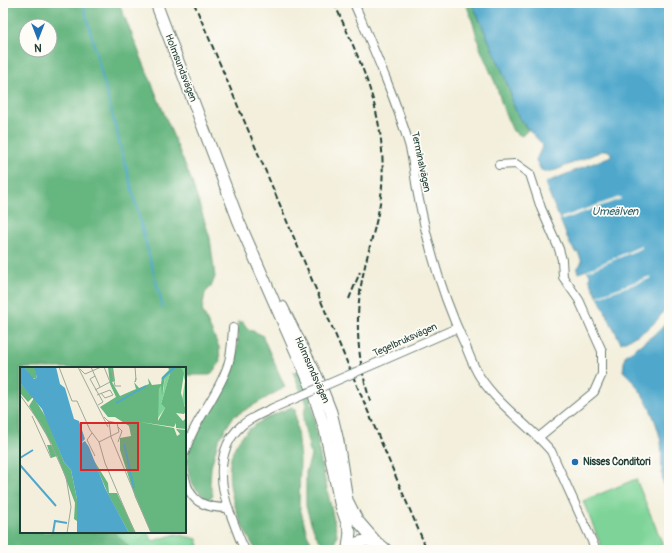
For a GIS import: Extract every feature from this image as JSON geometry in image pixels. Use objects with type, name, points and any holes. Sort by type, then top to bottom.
[{"type":"main road","name":"Holmsundsvägen","points":[[156,3],[258,267],[311,386],[325,430],[340,503],[350,532],[348,549]]},
{"type":"main road","name":"Holmsundsvägen","points":[[258,267],[291,323],[318,379],[331,412],[338,441],[346,500],[357,520],[377,543],[386,550]]},
{"type":"main road","name":"Holmsundsvägen","points":[[348,549],[362,541],[377,543]]},
{"type":"street","name":"Terminalvägen","points":[[354,3],[390,86],[412,156],[414,176],[428,244],[457,328]]},
{"type":"street","points":[[499,165],[516,164],[530,174],[539,202],[559,249],[563,265],[563,277],[579,300],[602,351],[602,374],[594,392],[539,437]]},
{"type":"street","points":[[186,449],[193,431],[228,366],[232,351],[233,328]]},
{"type":"street","name":"Tegelbruksvägen","points":[[246,550],[224,497],[221,475],[226,450],[232,437],[242,425],[273,408],[457,328]]},
{"type":"street","points":[[457,328],[479,376],[490,390],[539,437],[551,451],[562,472],[596,550]]},
{"type":"street","points":[[186,484],[193,496],[207,507],[228,508]]},
{"type":"green space","points":[[3,3],[119,3],[192,182],[210,238],[215,277],[211,287],[205,293],[202,310],[219,347],[220,363],[210,375],[186,375],[186,367],[20,367],[20,533],[114,533],[132,550],[3,550]]},
{"type":"green space","points":[[466,3],[472,3],[504,75],[511,95],[511,100],[520,120],[528,130],[522,136],[513,131],[504,111],[496,85],[480,48]]},
{"type":"green space","points":[[238,322],[243,322],[248,329],[262,335],[285,387],[233,417],[218,441],[211,467],[210,484],[213,496],[207,500],[194,486],[188,470],[188,455],[192,439],[228,381],[236,362]]},
{"type":"green space","points":[[299,371],[311,397],[321,462],[337,534],[335,543],[327,548],[318,539],[306,506],[306,472],[311,456],[303,420],[306,403],[293,372]]},
{"type":"green space","points":[[292,407],[295,410],[300,460],[299,504],[307,534],[316,550],[256,550],[241,523],[231,492],[229,476],[230,461],[235,447],[244,434],[266,418]]},
{"type":"green space","points":[[636,479],[663,545],[652,550],[603,550],[583,501]]},
{"type":"green space","points":[[114,533],[148,533],[153,541],[176,534],[197,539],[200,550],[124,550]]},
{"type":"water","name":"Umeälven","points":[[472,3],[669,3],[669,305],[666,306],[658,319],[648,329],[621,343],[589,279],[591,277],[587,270],[578,273],[577,269],[582,262],[578,252],[576,253],[570,244],[546,186],[547,182],[611,156],[611,153],[607,150],[602,151],[556,170],[547,172],[541,170],[536,160],[543,145],[520,120],[511,100],[511,95],[504,75]]},
{"type":"water","points":[[669,319],[669,493],[663,483],[661,443],[656,424],[648,404],[642,394],[623,371],[625,356],[659,331]]},
{"type":"pier","points":[[620,197],[621,199],[562,220],[560,218]]},
{"type":"pier","points":[[641,246],[642,248],[588,271],[587,270]]},
{"type":"pier","points":[[651,276],[652,278],[597,297],[599,295]]},
{"type":"waterway","points":[[83,3],[163,308]]},
{"type":"railway","points":[[194,3],[427,550]]},
{"type":"railway","points":[[334,3],[363,69],[381,136],[383,161],[381,197],[363,275],[358,307],[358,340],[360,356],[366,387],[371,403]]},
{"type":"railway","points":[[349,299],[360,272]]},
{"type":"place","name":"Nisses Conditori","points":[[575,462]]}]
